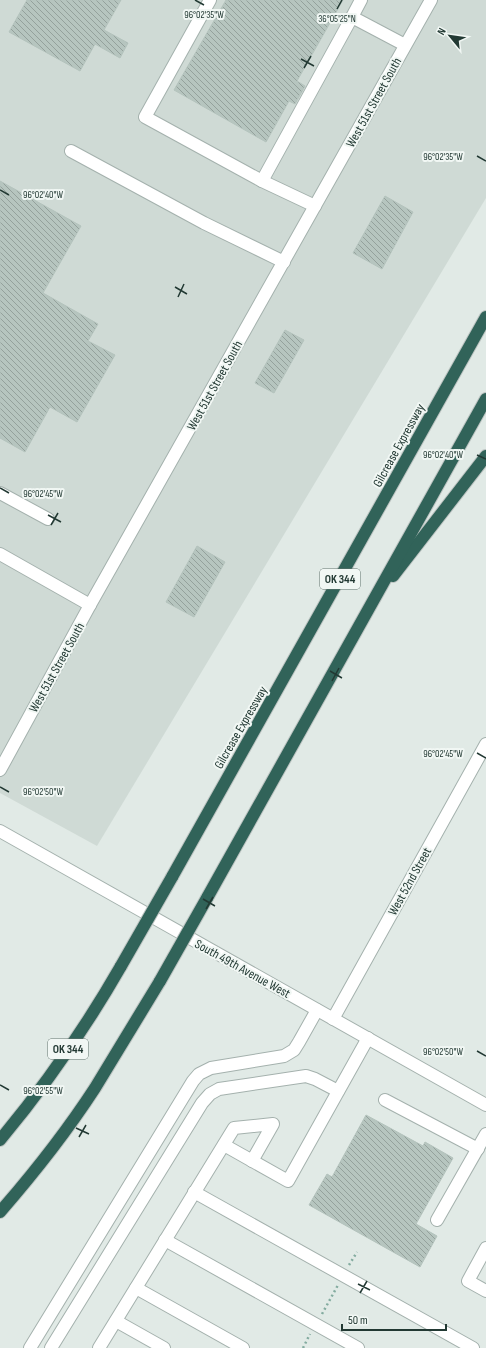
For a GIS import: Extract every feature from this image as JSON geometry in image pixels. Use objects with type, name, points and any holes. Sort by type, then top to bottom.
[{"type":"highway","name":"Gilcrease Expressway","points":[[0,1140],[53,1071],[91,1016],[121,966],[486,317]]},
{"type":"highway","name":"OK 344","points":[[0,1212],[68,1126],[94,1088],[160,981],[486,399]]},
{"type":"highway","points":[[368,609],[486,456]]},
{"type":"street","points":[[210,0],[145,117],[262,181],[315,206]]},
{"type":"street","points":[[262,181],[361,0]]},
{"type":"street","name":"West 51st Street South","points":[[0,770],[90,605],[431,0]]},
{"type":"street","points":[[352,17],[405,45]]},
{"type":"street","points":[[71,151],[204,222],[284,262]]},
{"type":"street","points":[[0,493],[48,519]]},
{"type":"street","points":[[0,554],[90,605]]},
{"type":"street","name":"West 52nd Street","points":[[333,1019],[486,744]]},
{"type":"street","name":"South 49th Avenue West","points":[[0,831],[486,1105]]},
{"type":"street","points":[[30,1348],[199,1074],[211,1068],[284,1056],[294,1050],[317,1010]]},
{"type":"street","points":[[224,1145],[288,1181],[368,1038]]},
{"type":"street","points":[[51,1348],[198,1109],[210,1094],[219,1089],[306,1076],[338,1091]]},
{"type":"street","points":[[385,1100],[478,1148]]},
{"type":"street","points":[[99,1348],[234,1128],[273,1124],[252,1161]]},
{"type":"street","points":[[437,1220],[486,1134]]},
{"type":"street","points":[[194,1192],[473,1348]]},
{"type":"street","points":[[165,1240],[358,1348]]},
{"type":"street","points":[[486,1248],[468,1281],[486,1291]]},
{"type":"street","points":[[136,1288],[243,1348]]},
{"type":"street","points":[[116,1321],[158,1347]]},
{"type":"path","points":[[302,1348],[357,1252]]},
{"type":"shaded area","points":[[0,0],[486,0],[486,198],[97,846],[0,793]]},
{"type":"building","points":[[27,0],[121,0],[104,30],[128,43],[120,58],[95,44],[80,71],[9,32]]},
{"type":"building","points":[[226,0],[343,0],[297,81],[305,86],[295,104],[289,101],[266,142],[174,90]]},
{"type":"building","points":[[0,181],[81,226],[43,293],[98,324],[88,341],[115,355],[77,422],[50,407],[25,452],[0,438]]},
{"type":"building","points":[[385,196],[413,212],[382,269],[353,253]]},
{"type":"building","points":[[285,330],[304,340],[274,393],[255,383]]},
{"type":"building","points":[[197,546],[225,562],[194,617],[166,602]]},
{"type":"building","points":[[366,1115],[423,1146],[425,1142],[453,1158],[416,1224],[437,1236],[420,1267],[309,1205],[327,1174],[332,1177]]}]
